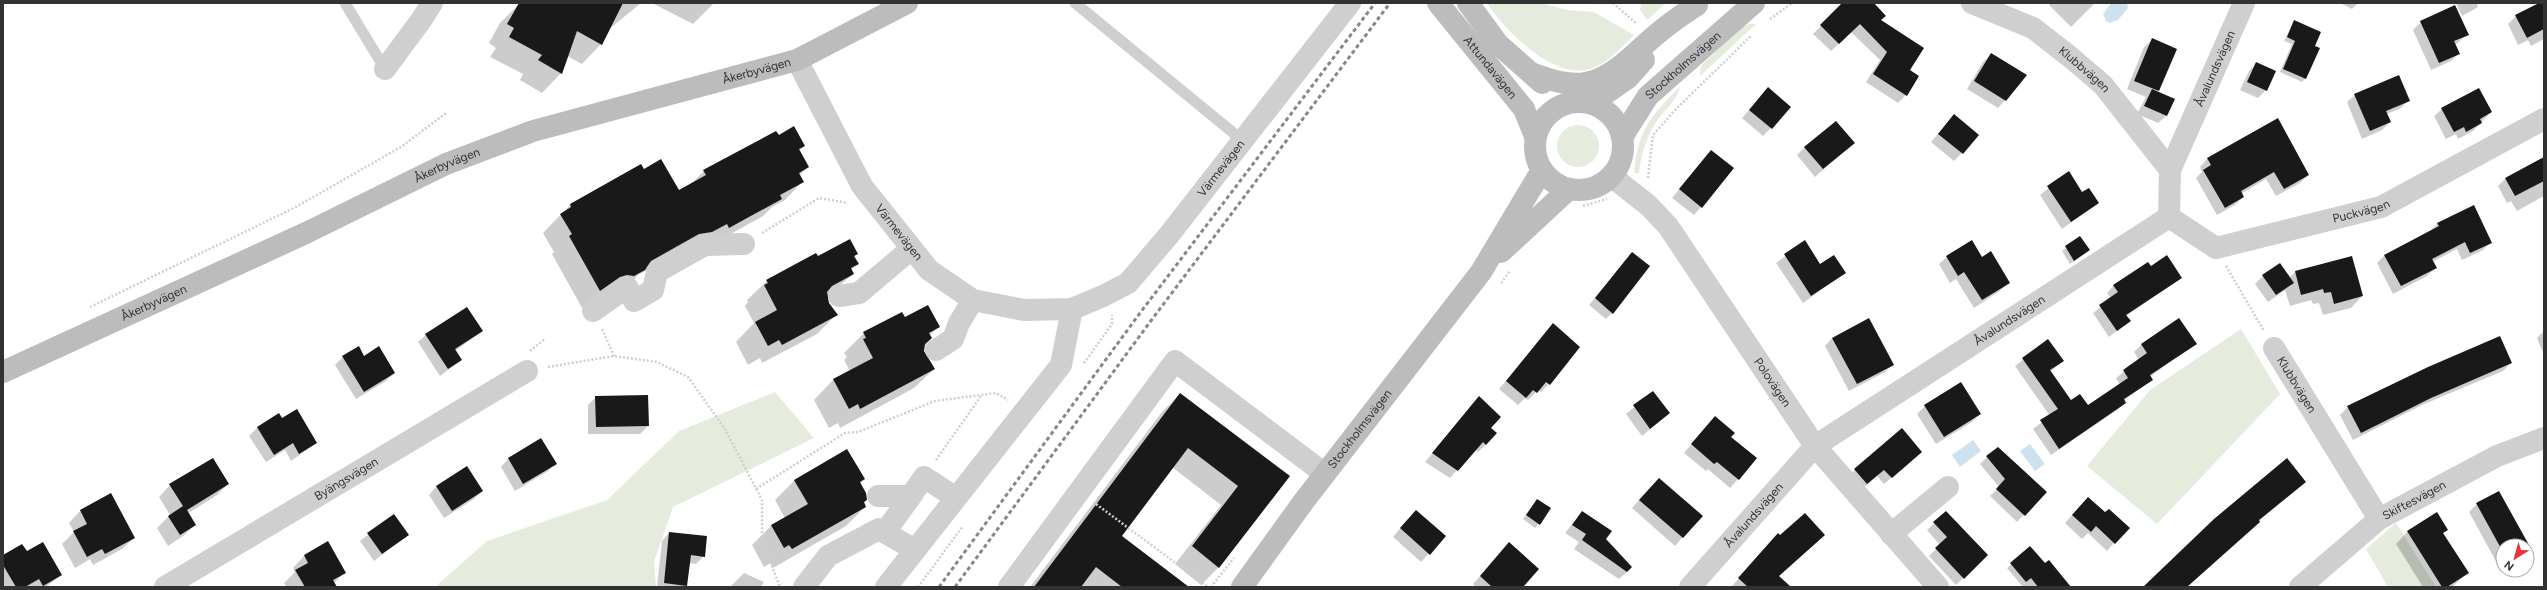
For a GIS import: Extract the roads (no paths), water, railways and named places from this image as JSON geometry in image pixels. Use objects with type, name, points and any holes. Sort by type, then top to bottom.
[{"type":"main road","name":"Åkerbyvägen","points":[[3,372],[308,232],[446,164],[533,131],[797,60],[907,3]]},
{"type":"main road","name":"Attundavägen","points":[[1438,3],[1524,109],[1535,136]]},
{"type":"main road","name":"Attundavägen","points":[[1468,3],[1498,44],[1566,103]]},
{"type":"main road","name":"Stockholmsvägen","points":[[1622,138],[1648,96],[1754,3]]},
{"type":"main road","points":[[1531,73],[1571,84],[1585,83],[1599,79],[1698,4]]},
{"type":"main road","points":[[1592,103],[1628,78],[1698,4]]},
{"type":"main road","points":[[1579,101],[1592,103],[1606,110],[1617,123],[1622,138],[1623,151],[1619,164],[1611,176],[1599,185],[1585,190],[1575,198],[1554,182],[1542,170],[1535,154],[1535,136],[1546,116],[1566,103],[1579,101]]},
{"type":"main road","name":"Stockholmsvägen","points":[[1242,587],[1325,474],[1480,272],[1542,170]]},
{"type":"main road","name":"Stockholmsvägen","points":[[1480,272],[1575,198]]},
{"type":"street","points":[[386,68],[432,3]]},
{"type":"street","name":"Värmevägen","points":[[797,60],[862,186],[928,270],[973,300],[1024,310],[1072,309],[1103,296],[1128,282],[1169,235],[1350,3]]},
{"type":"street","name":"Klubbvägen","points":[[1972,3],[2033,28],[2069,56],[2103,85],[2170,170]]},
{"type":"street","name":"Åvalundsvägen","points":[[1690,587],[1815,446],[2169,217],[2170,170],[2244,3]]},
{"type":"street","name":"Puckvägen","points":[[2169,217],[2216,248],[2381,207],[2544,119]]},
{"type":"street","name":"Polovägen","points":[[1611,176],[1648,205],[1668,226],[1815,446],[1938,587]]},
{"type":"street","points":[[593,311],[627,287],[634,301],[653,290],[657,272],[705,245],[744,244]]},
{"type":"street","points":[[839,296],[859,293],[911,249]]},
{"type":"street","points":[[936,350],[953,338],[958,323],[973,300]]},
{"type":"street","points":[[886,587],[1061,365],[1072,309]]},
{"type":"street","name":"Klubbvägen","points":[[2274,348],[2379,519]]},
{"type":"street","points":[[1009,587],[1175,361],[1325,474]]},
{"type":"street","name":"Byängsvägen","points":[[165,587],[527,370]]},
{"type":"street","name":"Skiftesvägen","points":[[2300,587],[2379,519],[2497,456],[2544,438]]},
{"type":"street","points":[[885,532],[924,477],[956,498]]},
{"type":"street","points":[[1892,534],[1948,487]]},
{"type":"street","points":[[878,496],[911,496]]},
{"type":"street","points":[[804,587],[828,556],[879,529],[915,550]]},
{"type":"lane","points":[[345,3],[386,68]]},
{"type":"lane","points":[[1075,3],[1242,140]]},
{"type":"water","points":[[2111,3],[2127,3],[2128,8],[2118,20],[2110,23],[2106,21],[2103,14]]},
{"type":"water","points":[[1973,440],[1981,451],[1960,467],[1952,455]]},
{"type":"water","points":[[2030,444],[2045,464],[2035,471],[2020,451]]},
{"type":"railway","points":[[939,587],[1140,313],[1375,3]]},
{"type":"railway","points":[[955,587],[1150,322],[1390,3]]}]
